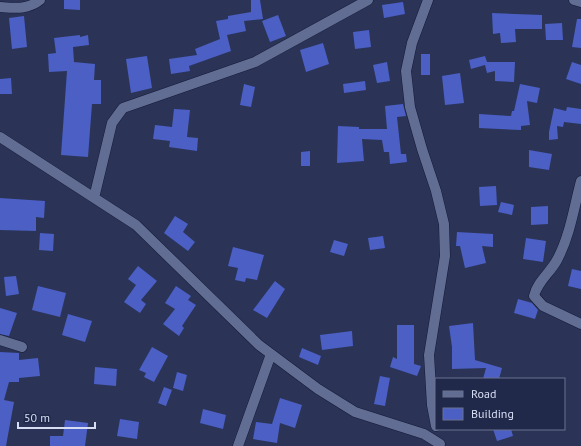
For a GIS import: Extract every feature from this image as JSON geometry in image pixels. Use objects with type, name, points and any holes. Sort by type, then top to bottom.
[{"type":"street","points":[[0,7],[23,8],[35,4],[40,0]]},
{"type":"street","points":[[94,198],[112,123],[122,108],[255,62],[368,0]]},
{"type":"street","points":[[428,0],[412,44],[406,71],[410,107],[436,191],[444,224],[445,256],[429,355],[432,406],[435,421]]},
{"type":"street","points":[[574,0],[581,2]]},
{"type":"street","points":[[0,137],[136,225],[259,345],[318,389],[354,412],[424,434],[440,445]]},
{"type":"street","points":[[581,181],[567,236],[557,260],[550,272],[536,288],[534,296],[543,306],[581,324]]},
{"type":"street","points":[[0,340],[22,347]]},
{"type":"street","points":[[238,446],[271,354]]},
{"type":"street","points":[[437,430],[440,445]]},
{"type":"building","points":[[64,0],[80,0],[80,10],[64,9]]},
{"type":"building","points":[[251,0],[260,0],[263,19],[244,21],[246,31],[227,35],[231,51],[189,66],[190,71],[171,74],[169,59],[197,55],[195,49],[220,39],[216,21],[228,19],[228,16],[251,12]]},
{"type":"building","points":[[403,2],[405,14],[384,18],[382,5]]},
{"type":"building","points":[[492,13],[542,15],[542,29],[515,29],[516,42],[501,43],[500,33],[493,34]]},
{"type":"building","points":[[278,15],[286,36],[270,42],[262,21]]},
{"type":"building","points":[[24,16],[27,47],[12,49],[9,18]]},
{"type":"building","points":[[577,19],[581,19],[581,48],[572,47]]},
{"type":"building","points":[[562,23],[563,40],[546,40],[545,24]]},
{"type":"building","points":[[369,30],[371,47],[355,49],[353,32]]},
{"type":"building","points":[[80,35],[80,37],[88,35],[89,45],[73,47],[74,62],[95,64],[94,80],[101,80],[101,104],[92,104],[88,157],[61,155],[67,71],[49,72],[48,54],[56,53],[54,38]]},
{"type":"building","points":[[323,43],[329,64],[306,72],[300,50]]},
{"type":"building","points":[[421,54],[430,54],[430,75],[421,75]]},
{"type":"building","points":[[147,56],[152,88],[131,93],[126,59]]},
{"type":"building","points":[[485,56],[487,62],[515,62],[514,82],[495,81],[495,71],[487,73],[485,65],[471,69],[469,60]]},
{"type":"building","points":[[387,62],[390,81],[377,83],[373,65]]},
{"type":"building","points":[[572,62],[581,65],[581,84],[566,79]]},
{"type":"building","points":[[460,73],[464,103],[445,105],[442,76]]},
{"type":"building","points":[[11,78],[12,94],[0,94],[0,79]]},
{"type":"building","points":[[365,81],[366,90],[344,93],[343,84]]},
{"type":"building","points":[[244,84],[255,87],[251,107],[240,105]]},
{"type":"building","points":[[520,84],[540,88],[537,103],[527,101],[530,125],[521,126],[521,130],[479,128],[479,114],[511,116],[512,111],[514,111]]},
{"type":"building","points":[[403,104],[406,116],[397,117],[401,154],[406,154],[407,162],[390,164],[389,152],[384,152],[382,140],[362,139],[364,161],[337,163],[338,126],[359,127],[359,129],[387,129],[385,106]]},
{"type":"building","points":[[567,107],[581,109],[581,124],[564,122],[563,127],[557,126],[558,139],[549,140],[549,132],[554,108],[566,111]]},
{"type":"building","points":[[174,109],[190,110],[187,137],[198,138],[197,151],[169,147],[170,141],[153,139],[155,125],[172,127]]},
{"type":"building","points":[[529,150],[552,154],[549,170],[529,167]]},
{"type":"building","points":[[310,151],[310,166],[301,166],[301,152]]},
{"type":"building","points":[[496,186],[497,205],[480,206],[479,187]]},
{"type":"building","points":[[0,198],[45,201],[44,218],[36,217],[36,231],[0,230]]},
{"type":"building","points":[[501,202],[514,205],[512,215],[498,212]]},
{"type":"building","points":[[548,206],[548,224],[531,225],[531,207]]},
{"type":"building","points":[[175,216],[188,224],[183,232],[195,242],[188,251],[164,233]]},
{"type":"building","points":[[457,232],[493,234],[493,247],[482,246],[486,263],[465,268],[460,246],[456,246]]},
{"type":"building","points":[[40,233],[54,234],[53,251],[39,250]]},
{"type":"building","points":[[383,236],[385,248],[370,250],[368,238]]},
{"type":"building","points":[[526,238],[546,241],[543,262],[523,259]]},
{"type":"building","points":[[334,240],[348,244],[344,256],[330,252]]},
{"type":"building","points":[[233,247],[264,255],[257,280],[246,278],[245,282],[235,280],[238,268],[228,266]]},
{"type":"building","points":[[138,266],[157,281],[141,300],[146,304],[140,313],[124,302],[136,285],[128,279]]},
{"type":"building","points":[[572,269],[581,271],[581,289],[568,286]]},
{"type":"building","points":[[16,276],[19,294],[6,296],[4,277]]},
{"type":"building","points":[[275,281],[285,289],[267,318],[253,310]]},
{"type":"building","points":[[38,286],[66,293],[60,317],[32,310]]},
{"type":"building","points":[[176,286],[191,296],[188,300],[196,305],[182,326],[184,328],[179,336],[163,324],[175,309],[165,303]]},
{"type":"building","points":[[518,299],[532,303],[538,310],[535,319],[514,313]]},
{"type":"building","points":[[0,308],[17,313],[9,336],[0,334]]},
{"type":"building","points":[[68,314],[92,321],[85,342],[62,335]]},
{"type":"building","points":[[473,323],[475,360],[502,368],[499,378],[483,378],[486,368],[452,369],[452,347],[449,326]]},
{"type":"building","points":[[397,325],[414,325],[414,364],[421,366],[417,376],[390,367],[393,357],[397,359]]},
{"type":"building","points":[[352,331],[353,346],[322,350],[320,335]]},
{"type":"building","points":[[152,347],[168,356],[154,382],[144,377],[146,373],[139,370]]},
{"type":"building","points":[[302,348],[321,356],[318,365],[299,357]]},
{"type":"building","points":[[0,352],[19,353],[19,360],[38,358],[40,376],[19,378],[19,382],[9,382],[4,400],[14,402],[6,446],[0,446]]},
{"type":"building","points":[[95,367],[117,369],[116,386],[94,384]]},
{"type":"building","points":[[177,372],[187,375],[183,391],[173,388]]},
{"type":"building","points":[[380,376],[390,378],[385,406],[374,404]]},
{"type":"building","points":[[164,387],[172,390],[166,406],[158,403]]},
{"type":"building","points":[[280,398],[302,405],[295,428],[280,423],[277,443],[253,439],[256,422],[272,424]]},
{"type":"building","points":[[203,409],[226,415],[223,429],[200,423]]},
{"type":"building","points":[[120,419],[139,422],[137,439],[117,436]]},
{"type":"building","points":[[65,420],[88,423],[85,446],[50,446],[50,436],[63,436]]},
{"type":"building","points":[[493,430],[511,430],[513,436],[497,441]]}]
